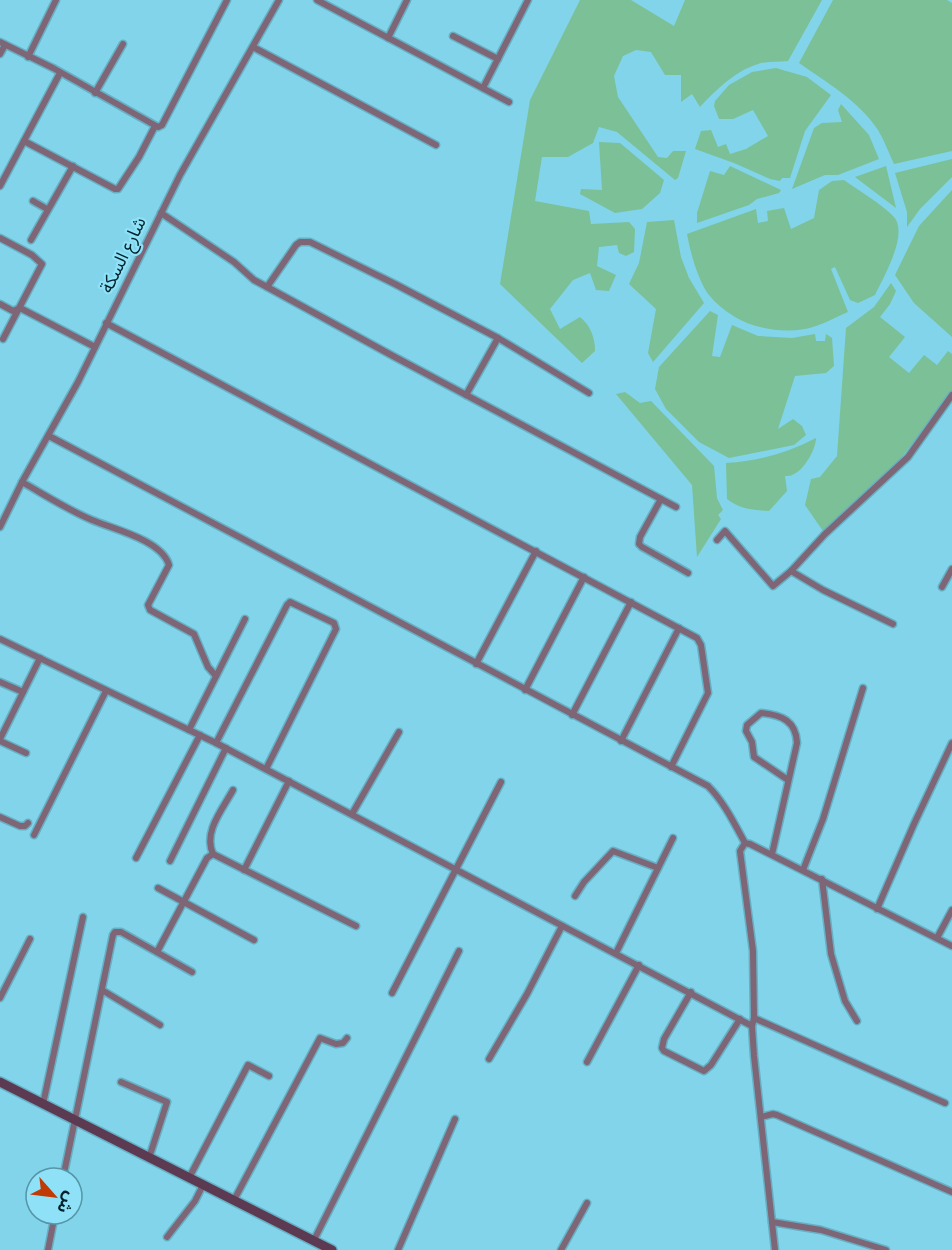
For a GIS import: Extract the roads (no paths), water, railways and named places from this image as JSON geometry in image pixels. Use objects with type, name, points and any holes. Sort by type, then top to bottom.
[{"type":"main road","points":[[1,1084],[332,1250]]},
{"type":"street","points":[[28,57],[56,0]]},
{"type":"street","points":[[0,54],[2,43],[155,126],[162,125],[227,0]]},
{"type":"street","name":"شارع السكة","points":[[0,527],[22,482],[49,436],[92,345],[106,323],[161,213],[279,0]]},
{"type":"street","points":[[317,0],[509,102]]},
{"type":"street","points":[[388,38],[407,0]]},
{"type":"street","points":[[483,88],[528,0]]},
{"type":"street","points":[[453,36],[498,59]]},
{"type":"street","points":[[95,93],[123,44]]},
{"type":"street","points":[[253,47],[436,145]]},
{"type":"street","points":[[0,186],[60,73]]},
{"type":"street","points":[[24,141],[118,189],[139,157],[155,126]]},
{"type":"street","points":[[31,240],[73,166]]},
{"type":"street","points":[[33,201],[47,209]]},
{"type":"street","points":[[161,213],[234,262],[254,280],[676,507]]},
{"type":"street","points":[[0,238],[32,255],[42,264],[3,339]]},
{"type":"street","points":[[267,287],[296,245],[305,241],[498,338],[589,393]]},
{"type":"street","points":[[0,304],[13,312],[20,308]]},
{"type":"street","points":[[20,308],[92,345]]},
{"type":"street","points":[[106,323],[536,551],[700,641],[708,693],[671,767]]},
{"type":"street","points":[[466,395],[498,338]]},
{"type":"street","points":[[717,540],[725,531],[773,586],[791,571],[825,534],[908,458],[952,395]]},
{"type":"street","points":[[49,436],[708,786],[716,794],[745,843],[772,854],[952,946]]},
{"type":"street","points":[[22,482],[92,520],[128,532],[167,558],[169,565],[148,605],[150,610],[194,634],[208,667],[216,676]]},
{"type":"street","points":[[661,499],[640,537],[639,544],[688,573]]},
{"type":"street","points":[[476,664],[536,551]]},
{"type":"street","points":[[942,587],[952,569]]},
{"type":"street","points":[[791,571],[822,590],[893,624]]},
{"type":"street","points":[[525,690],[584,577]]},
{"type":"street","points":[[216,743],[287,605],[290,602],[298,604],[334,623],[336,629],[266,769]]},
{"type":"street","points":[[572,715],[631,602]]},
{"type":"street","points":[[189,730],[245,619]]},
{"type":"street","points":[[621,741],[679,628]]},
{"type":"street","points":[[0,639],[226,748],[752,1026]]},
{"type":"street","points":[[26,753],[0,740],[40,658]]},
{"type":"street","points":[[0,682],[23,692]]},
{"type":"street","points":[[803,870],[823,819],[863,688]]},
{"type":"street","points":[[34,835],[106,691]]},
{"type":"street","points":[[772,854],[797,743],[796,731],[791,723],[782,718],[761,713],[747,725],[746,731],[752,742],[754,758],[788,780]]},
{"type":"street","points":[[352,814],[399,732]]},
{"type":"street","points":[[136,858],[200,735]]},
{"type":"street","points":[[877,909],[952,743]]},
{"type":"street","points":[[170,861],[226,748]]},
{"type":"street","points":[[244,870],[289,781]]},
{"type":"street","points":[[392,993],[501,782]]},
{"type":"street","points":[[233,790],[210,834],[209,846],[213,854],[356,926]]},
{"type":"street","points":[[0,817],[20,826],[28,823]]},
{"type":"street","points":[[616,953],[672,837]]},
{"type":"street","points":[[745,843],[740,851],[753,951],[754,1018],[752,1026],[775,1250]]},
{"type":"street","points":[[575,896],[584,882],[613,851],[658,868]]},
{"type":"street","points":[[157,951],[207,858],[213,854]]},
{"type":"street","points":[[822,879],[831,954],[845,1001],[857,1021]]},
{"type":"street","points":[[158,888],[254,940]]},
{"type":"street","points":[[938,939],[952,910]]},
{"type":"street","points":[[43,1104],[82,917]]},
{"type":"street","points":[[489,1059],[527,994],[562,926]]},
{"type":"street","points":[[66,1166],[113,935],[115,932],[121,932],[192,972]]},
{"type":"street","points":[[0,998],[30,939]]},
{"type":"street","points":[[314,1240],[459,951]]},
{"type":"street","points":[[587,1062],[639,965]]},
{"type":"street","points":[[102,990],[160,1025]]},
{"type":"street","points":[[691,992],[664,1039],[663,1051],[704,1071],[711,1065],[740,1019]]},
{"type":"street","points":[[754,1018],[945,1103]]},
{"type":"street","points":[[234,1200],[320,1038],[336,1044],[343,1043],[347,1038]]},
{"type":"street","points":[[189,1178],[248,1065],[269,1076]]},
{"type":"street","points":[[121,1082],[167,1102],[149,1158]]},
{"type":"street","points":[[761,1117],[777,1115],[952,1192]]},
{"type":"street","points":[[398,1250],[455,1119]]},
{"type":"street","points":[[167,1237],[195,1201],[203,1185]]},
{"type":"street","points":[[561,1250],[587,1203]]},
{"type":"street","points":[[772,1222],[821,1230],[886,1250]]},
{"type":"street","points":[[48,1250],[53,1226]]}]
